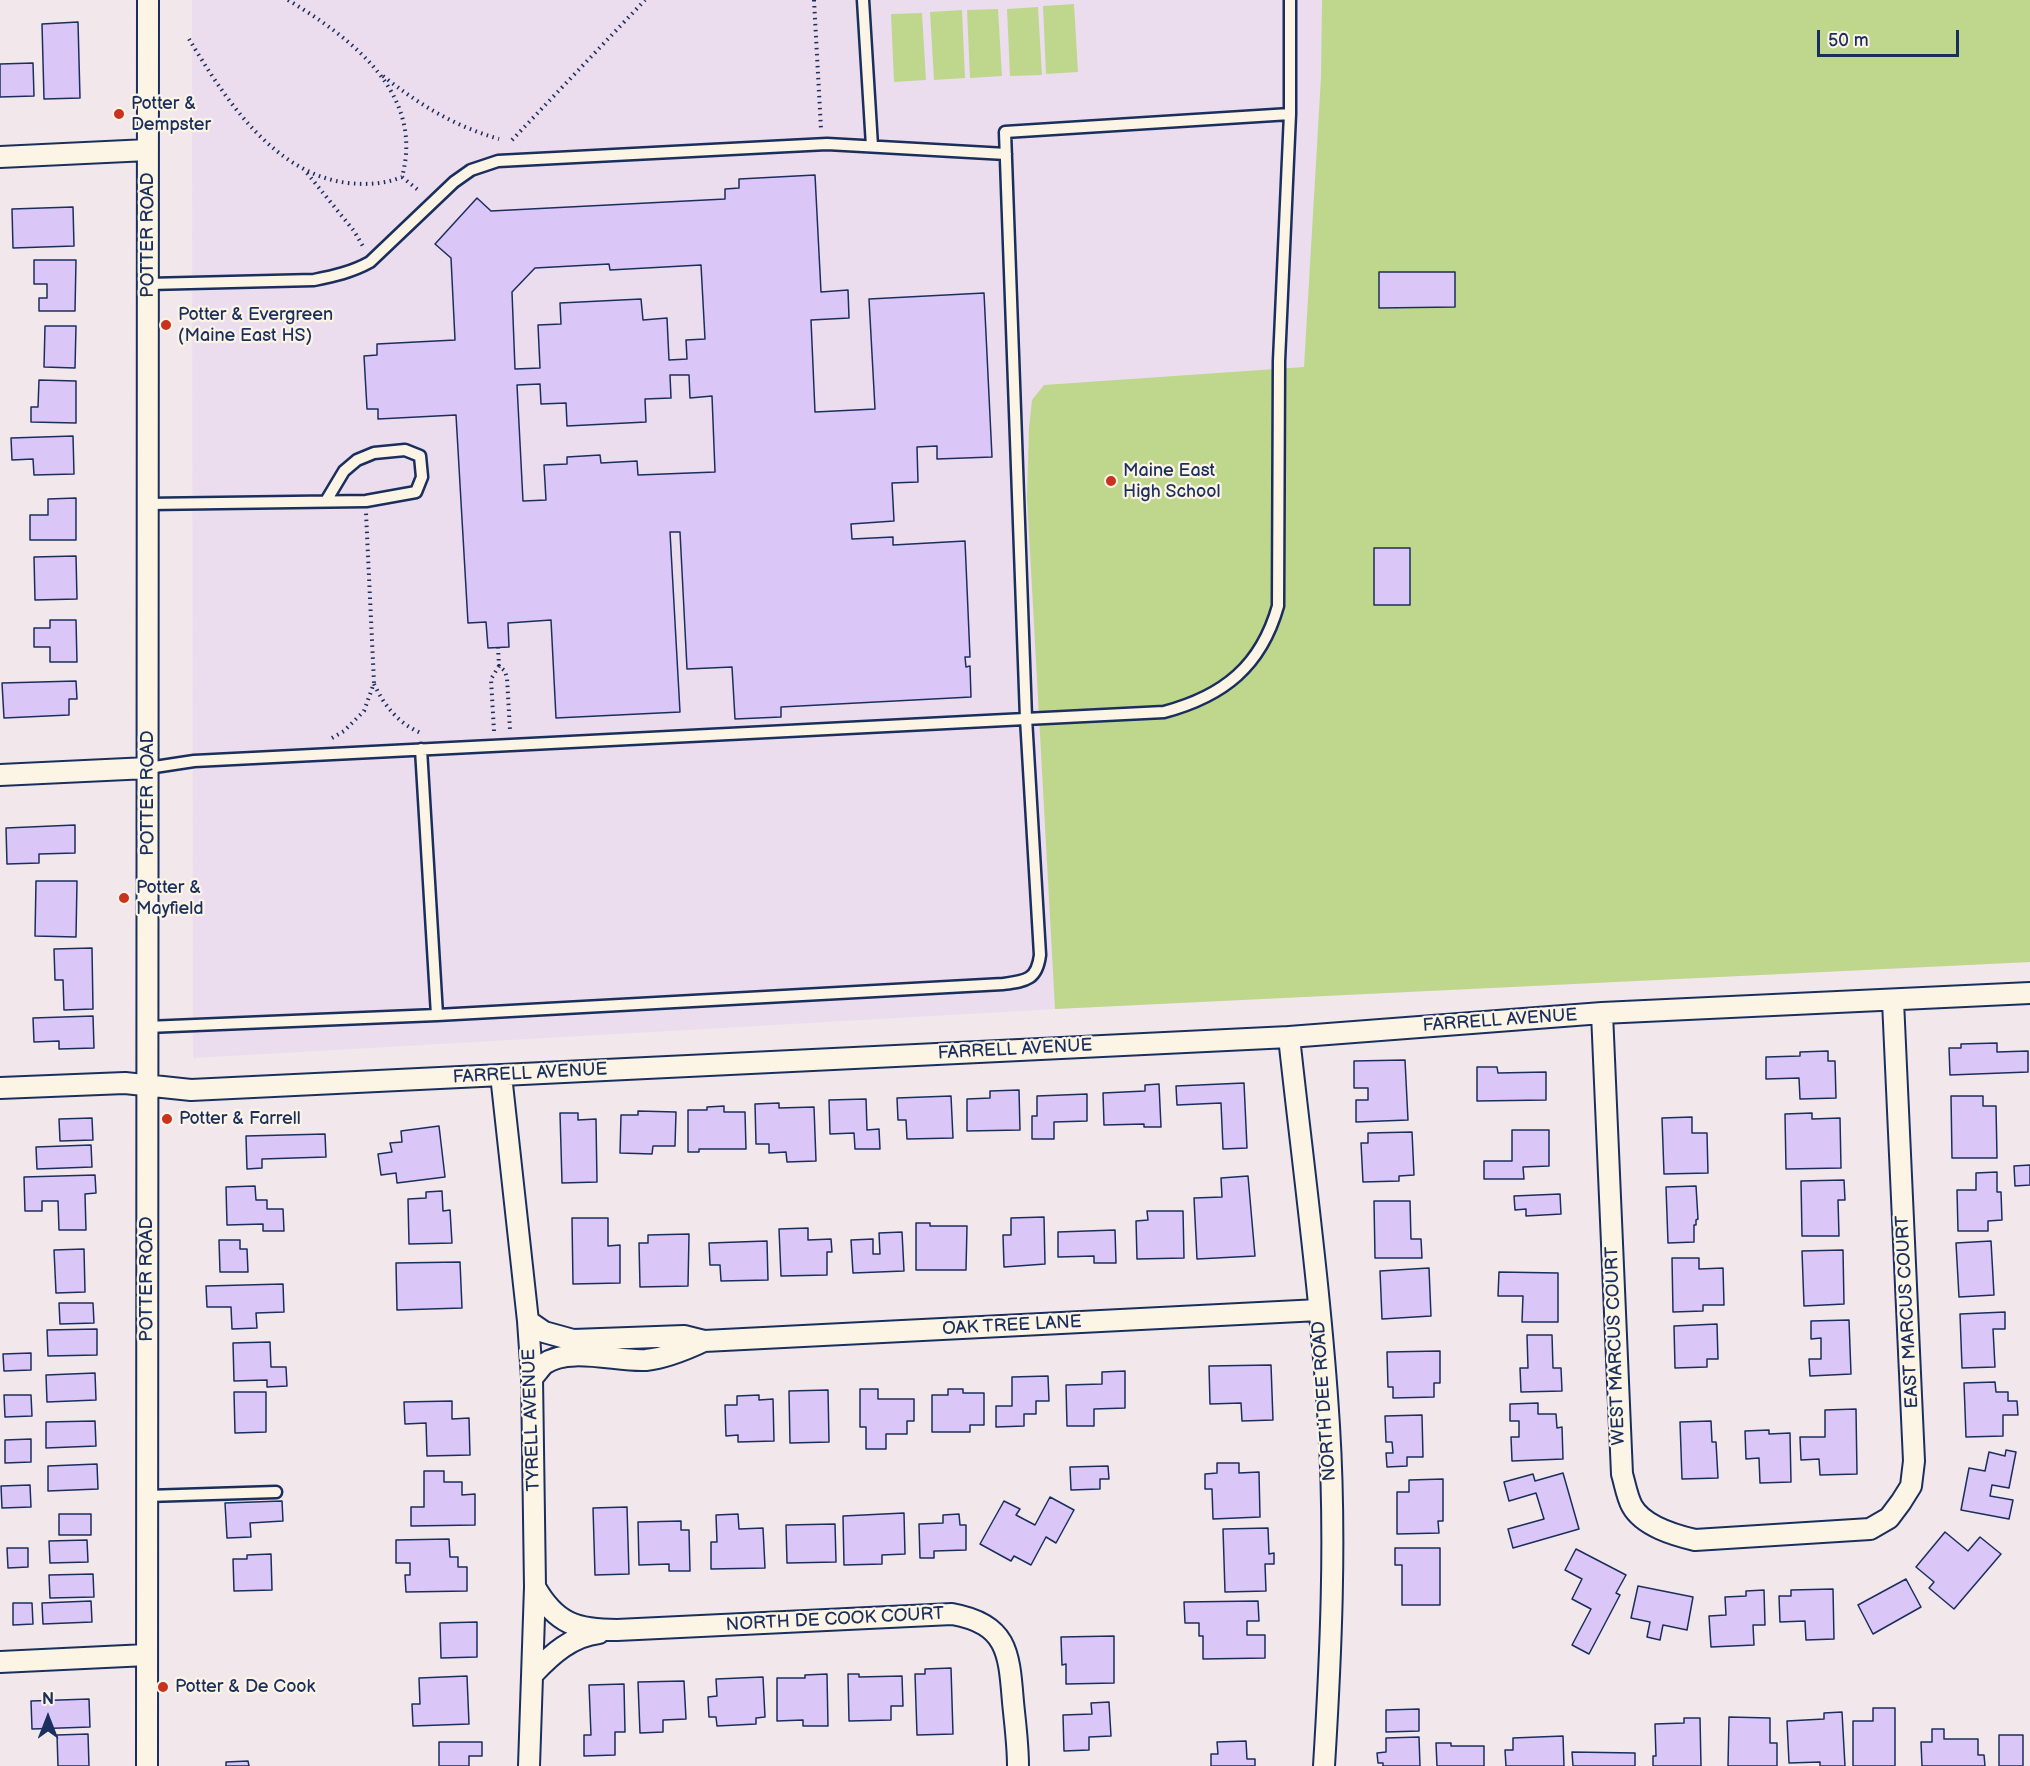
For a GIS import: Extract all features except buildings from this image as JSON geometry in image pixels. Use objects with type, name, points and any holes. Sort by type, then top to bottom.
[{"type":"street","name":"POTTER ROAD","points":[[147,1766],[148,0]]},
{"type":"street","points":[[0,157],[148,150]]},
{"type":"street","points":[[0,775],[148,768]]},
{"type":"street","name":"FARRELL AVENUE","points":[[0,1088],[125,1083],[191,1090],[1289,1037],[1602,1013],[2030,993]]},
{"type":"street","name":"EAST MARCUS COURT","points":[[1794,1535],[1870,1529],[1889,1518],[1911,1486],[1914,1461],[1893,1000]]},
{"type":"street","name":"WEST MARCUS COURT","points":[[1602,1013],[1622,1474],[1633,1508],[1652,1525],[1669,1534],[1695,1540],[1794,1535]]},
{"type":"street","name":"NORTH DEE ROAD","points":[[1289,1037],[1319,1310],[1329,1427],[1332,1573],[1324,1766]]},
{"type":"street","name":"TYRELL AVENUE","points":[[501,1075],[528,1321],[532,1378],[535,1587],[534,1674],[529,1766]]},
{"type":"street","name":"OAK TREE LANE","points":[[528,1321],[544,1332],[573,1341],[684,1336],[704,1341],[1319,1310]]},
{"type":"street","name":"OAK TREE LANE","points":[[532,1378],[544,1364],[555,1359],[576,1356],[649,1360],[686,1350],[704,1341]]},
{"type":"street","name":"NORTH DE COOK COURT","points":[[535,1587],[544,1603],[565,1621],[589,1630],[952,1614],[969,1617],[985,1625],[999,1638],[1009,1659],[1018,1760]]},
{"type":"street","name":"NORTH DE COOK COURT","points":[[534,1674],[548,1658],[576,1639],[617,1630]]},
{"type":"street","points":[[0,1662],[147,1655]]},
{"type":"lane","points":[[863,0],[872,146]]},
{"type":"lane","points":[[148,768],[194,760],[1164,712],[1187,706],[1212,695],[1234,679],[1254,658],[1273,626],[1278,606],[1279,361],[1290,114],[1290,0]]},
{"type":"lane","points":[[147,1027],[437,1015],[1003,984],[1022,981],[1033,976],[1039,967],[1040,955],[1026,718],[1005,132],[1290,114]]},
{"type":"lane","points":[[148,284],[314,280],[338,276],[370,262],[454,183],[471,170],[498,161],[827,144],[1006,154]]},
{"type":"lane","points":[[148,504],[366,501],[416,492],[422,477],[420,456],[405,450],[374,453],[357,460],[344,471],[326,501]]},
{"type":"lane","points":[[421,749],[437,1015]]},
{"type":"lane","points":[[147,1496],[276,1492]]},
{"type":"path","points":[[288,0],[335,31],[399,88],[456,125],[499,140]]},
{"type":"path","points":[[512,140],[645,0]]},
{"type":"path","points":[[814,0],[821,129]]},
{"type":"path","points":[[189,39],[226,96],[242,116],[288,159],[306,172],[363,243],[370,262]]},
{"type":"path","points":[[381,73],[392,91],[404,128],[406,163],[402,177]]},
{"type":"path","points":[[306,172],[357,184],[377,184],[402,177]]},
{"type":"path","points":[[402,177],[418,190]]},
{"type":"path","points":[[332,738],[344,731],[364,711],[374,683],[366,501]]},
{"type":"path","points":[[494,730],[491,679],[499,666],[498,647]]},
{"type":"path","points":[[499,666],[507,678],[510,730]]},
{"type":"path","points":[[374,683],[389,710],[409,727],[423,734]]},
{"type":"shaded area","name":"Maine East High School","points":[[192,0],[2030,0],[2030,962],[1055,1009],[193,1058]]},
{"type":"green space","points":[[1322,0],[2030,0],[2030,962],[1055,1009],[1027,497],[1032,400],[1044,385],[1304,367],[1321,77]]},
{"type":"green space","points":[[1074,4],[1078,72],[1046,74],[1043,6]]},
{"type":"green space","points":[[1038,7],[1042,75],[1010,76],[1007,9]]},
{"type":"green space","points":[[998,9],[1002,76],[970,78],[967,10]]},
{"type":"green space","points":[[962,10],[965,78],[934,80],[930,12]]},
{"type":"green space","points":[[922,13],[926,80],[894,82],[891,14]]},
{"type":"place","name":"Potter & Dempster","points":[[119,114]]},
{"type":"place","name":"Potter & Evergreen (Maine East HS)","points":[[166,325]]},
{"type":"place","name":"Maine East High School","points":[[1111,481]]},
{"type":"place","name":"Potter & Mayfield","points":[[124,898]]},
{"type":"place","name":"Potter & Farrell","points":[[167,1119]]},
{"type":"place","name":"Potter & De Cook","points":[[163,1687]]}]
